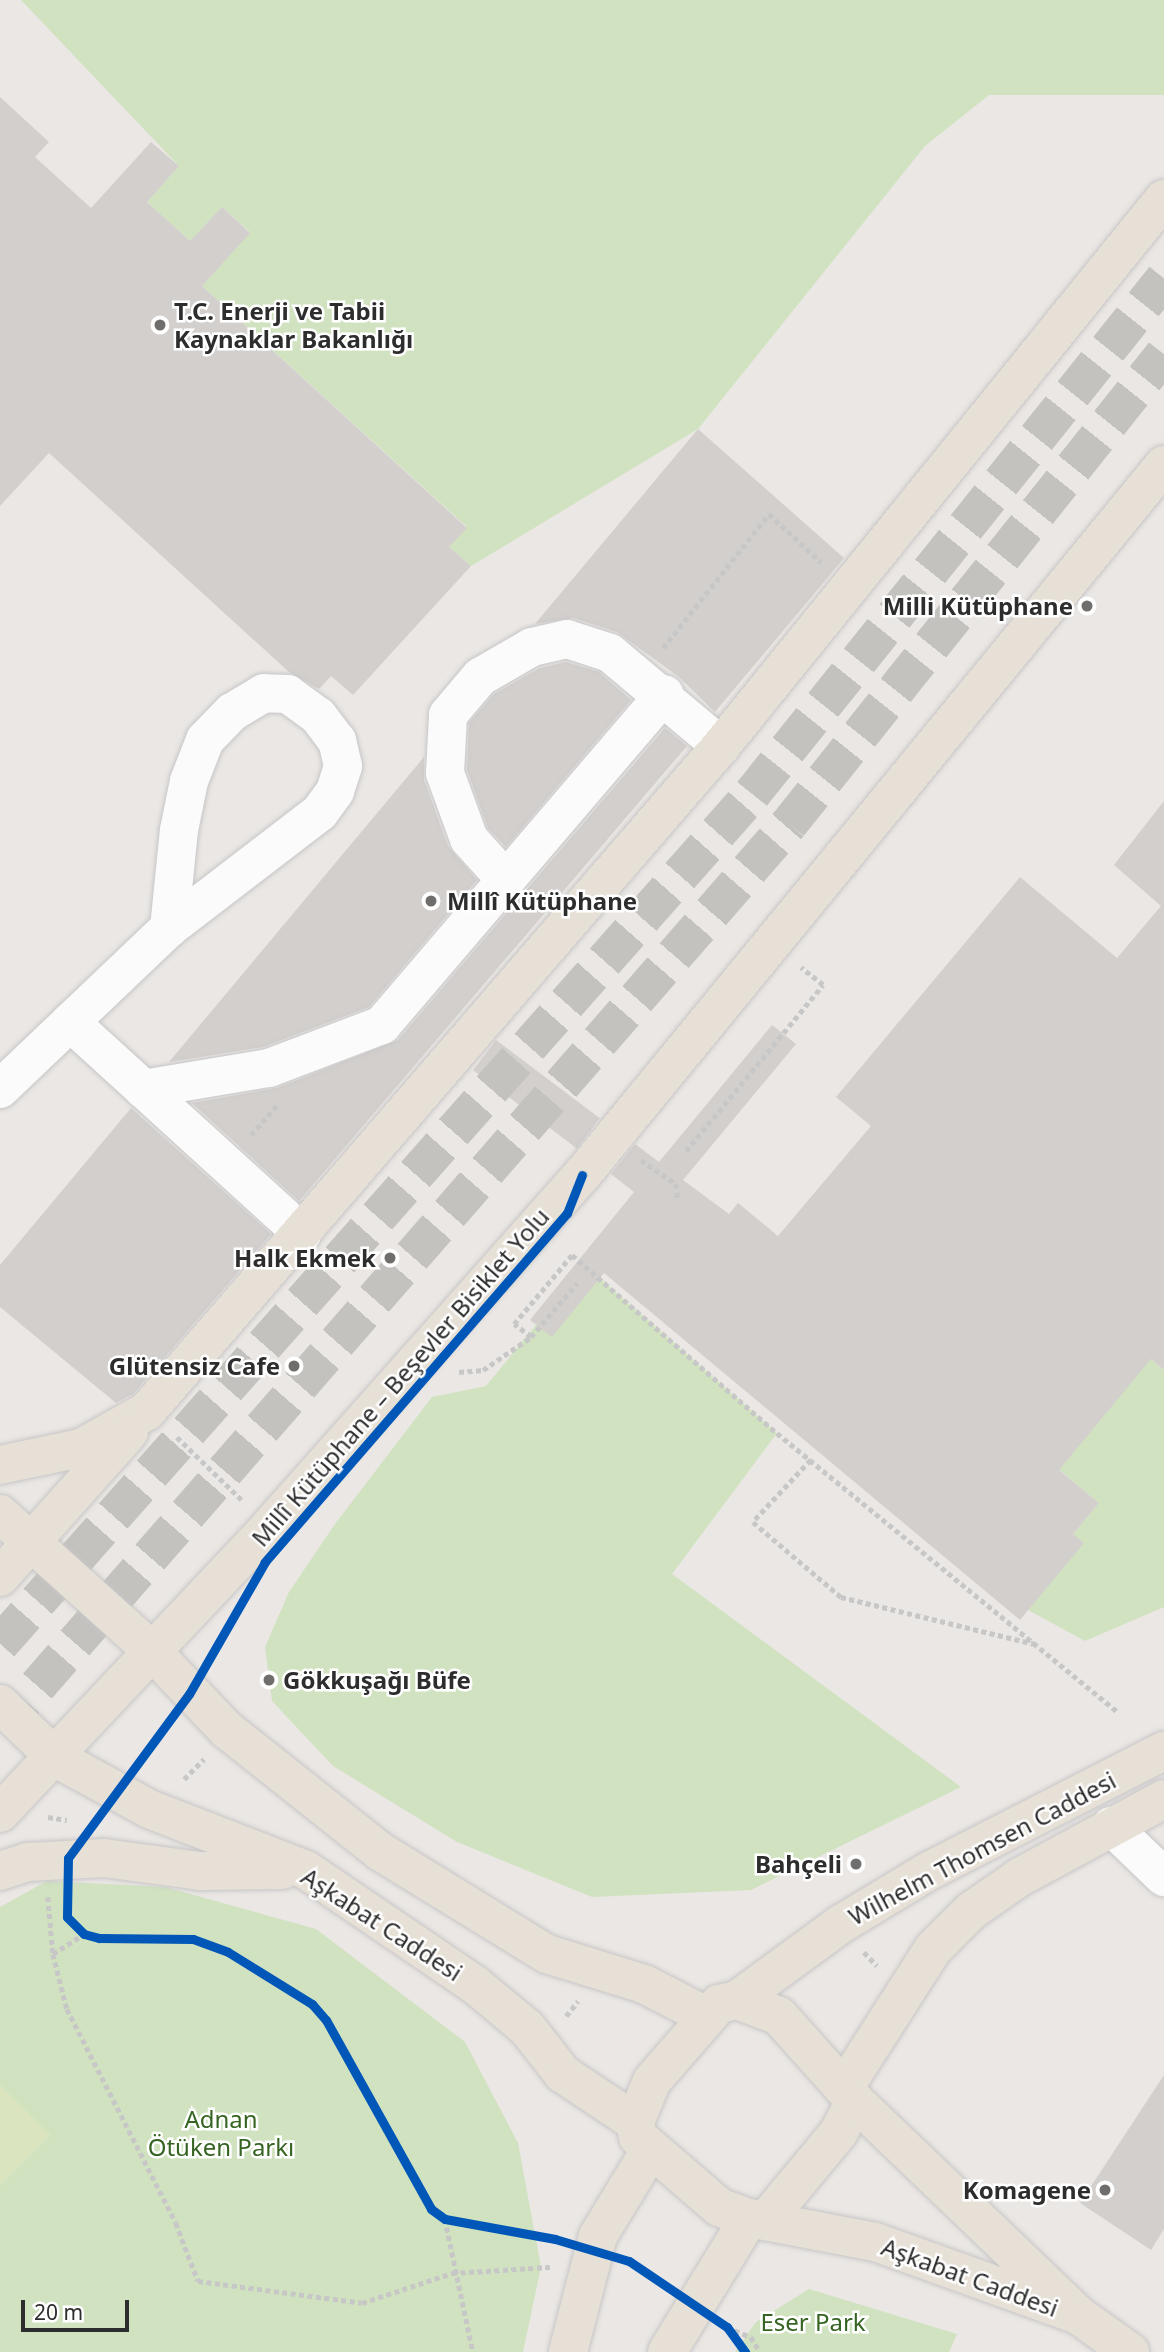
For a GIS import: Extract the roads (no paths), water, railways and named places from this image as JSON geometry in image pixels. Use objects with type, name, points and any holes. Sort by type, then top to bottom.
[{"type":"main road","points":[[0,1577],[35,1541],[721,746],[1164,199]]},
{"type":"main road","points":[[0,1813],[56,1758],[150,1649],[271,1525],[610,1139],[1164,465]]},
{"type":"main road","points":[[0,1465],[81,1448],[142,1417]]},
{"type":"main road","points":[[0,1514],[35,1541],[150,1649],[227,1730],[381,1852],[547,1954],[720,2008],[779,2016],[850,2093],[839,2132],[757,2219],[699,2310],[667,2352]]},
{"type":"main road","name":"Aşkabat Caddesi","points":[[0,1704],[56,1758],[161,1815],[306,1870],[474,1984],[527,2028],[563,2074],[643,2136]]},
{"type":"main road","name":"Wilhelm Thomsen Caddesi","points":[[720,2008],[841,1924],[929,1871],[1164,1751]]},
{"type":"main road","name":"Wilhelm Thomsen Caddesi","points":[[850,2093],[933,1949],[971,1911],[1111,1826],[1164,1799]]},
{"type":"main road","points":[[0,1871],[28,1862],[104,1858],[200,1871],[306,1870]]},
{"type":"main road","points":[[568,2352],[611,2256],[643,2136],[652,2081],[720,2008]]},
{"type":"main road","name":"Aşkabat Caddesi","points":[[850,2093],[1078,2315]]},
{"type":"main road","points":[[643,2136],[719,2207],[757,2219]]},
{"type":"main road","name":"Aşkabat Caddesi","points":[[757,2219],[875,2242],[1078,2315]]},
{"type":"main road","points":[[1078,2315],[1130,2352]]},
{"type":"lane","points":[[506,880],[469,839],[445,773],[448,715],[480,677],[532,647],[567,639],[610,653],[665,694],[721,746]]},
{"type":"lane","points":[[0,1089],[169,928],[320,812],[335,791],[343,766],[337,741],[318,716],[288,694],[264,693],[232,712],[205,740],[182,817],[169,928]]},
{"type":"lane","points":[[143,1089],[269,1068],[382,1025],[665,694]]},
{"type":"lane","points":[[70,1022],[302,1233]]},
{"type":"lane","points":[[1111,1826],[1164,1877]]},
{"type":"tunnel","points":[[0,1644],[752,794],[1164,279]]},
{"type":"tunnel","points":[[0,1729],[789,824],[1164,354]]},
{"type":"place","name":"T.C. Enerji ve Tabii Kaynaklar Bakanlığı","points":[[160,325]]},
{"type":"place","name":"Milli Kütüphane","points":[[1087,606]]},
{"type":"place","name":"Millî Kütüphane","points":[[431,901]]},
{"type":"place","name":"Halk Ekmek","points":[[390,1258]]},
{"type":"place","name":"Glütensiz Cafe","points":[[294,1366]]},
{"type":"place","name":"Gökkuşağı Büfe","points":[[269,1680]]},
{"type":"place","name":"Bahçeli","points":[[856,1864]]},
{"type":"place","name":"Komagene","points":[[1105,2190]]},
{"type":"park label","name":"Adnan Ötüken Parkı","points":[[221,2133]]},
{"type":"park label","name":"Eser Park","points":[[813,2322]]}]
